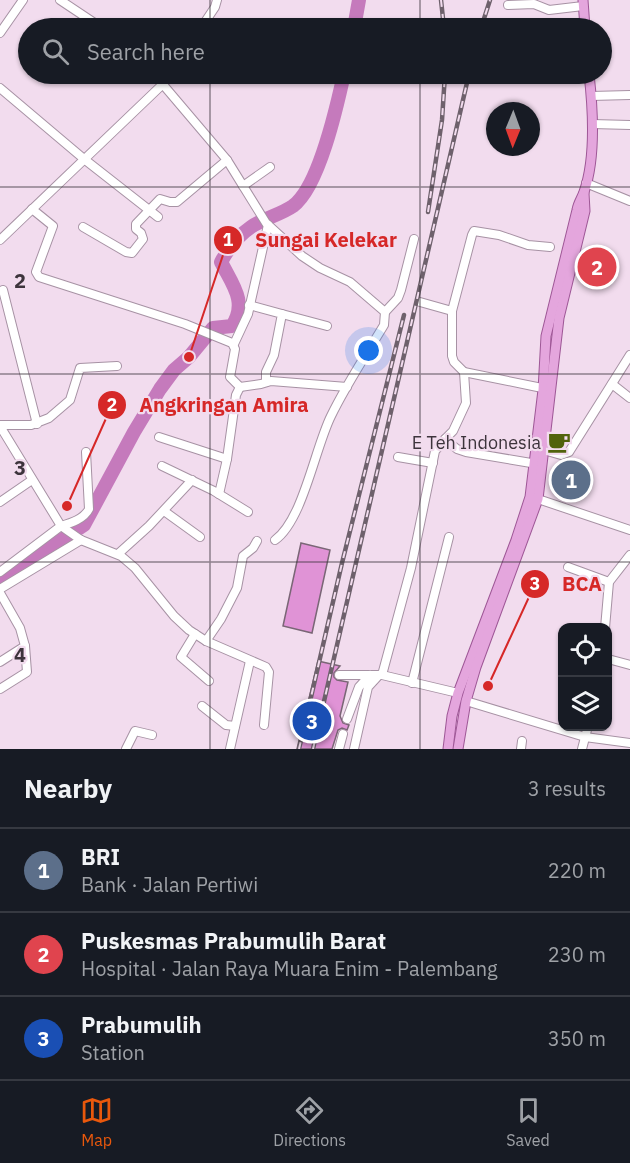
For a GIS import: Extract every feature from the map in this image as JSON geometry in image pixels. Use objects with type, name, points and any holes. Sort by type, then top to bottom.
[{"type":"main road","points":[[583,3],[584,18]]},
{"type":"main road","points":[[458,749],[466,701],[476,667],[534,498],[547,389],[546,336],[577,210],[585,188],[592,136],[590,84]]},
{"type":"main road","points":[[448,749],[452,716],[458,693],[534,498]]},
{"type":"street","points":[[0,33],[23,0]]},
{"type":"street","points":[[60,0],[87,18]]},
{"type":"street","points":[[208,18],[217,0]]},
{"type":"street","points":[[508,5],[534,4],[549,10],[583,3]]},
{"type":"street","points":[[0,240],[163,84]]},
{"type":"street","points":[[165,84],[227,160],[267,224],[302,256],[320,268],[350,282],[385,312]]},
{"type":"street","points":[[0,88],[84,159],[158,217]]},
{"type":"street","points":[[591,96],[630,95]]},
{"type":"street","points":[[592,124],[630,125]]},
{"type":"street","points":[[83,227],[126,252],[132,253],[143,239],[141,233],[136,229],[136,224],[148,209],[160,199],[177,202],[227,160]]},
{"type":"street","points":[[243,186],[270,167]]},
{"type":"street","points":[[585,188],[630,201]]},
{"type":"street","points":[[32,209],[53,226],[36,272],[39,277],[184,324],[234,344]]},
{"type":"street","points":[[240,387],[230,377],[234,344],[248,314],[267,224]]},
{"type":"street","points":[[547,389],[464,372],[454,362],[452,356],[452,311],[474,231],[499,235],[528,245],[550,247]]},
{"type":"street","points":[[274,540],[283,533],[291,521],[314,467],[330,418],[384,325],[385,312],[398,298],[414,238]]},
{"type":"street","points":[[3,290],[37,424]]},
{"type":"street","points":[[420,302],[452,311]]},
{"type":"street","points":[[249,305],[327,326]]},
{"type":"street","points":[[266,382],[266,372],[274,355],[282,314]]},
{"type":"street","points":[[541,449],[561,455],[569,452],[630,355]]},
{"type":"street","points":[[117,366],[80,369],[70,400],[49,418],[37,424],[0,425],[62,527],[80,539],[118,554],[135,568],[174,616],[195,634],[266,667],[269,672],[264,725]]},
{"type":"street","points":[[354,749],[368,687],[377,675],[411,568],[435,451],[453,431],[466,403],[464,372]]},
{"type":"street","points":[[240,387],[271,381],[347,387]]},
{"type":"street","points":[[612,384],[630,398]]},
{"type":"street","points":[[219,494],[227,459],[236,395],[240,387]]},
{"type":"street","points":[[159,437],[227,459]]},
{"type":"street","points":[[445,439],[457,449],[466,452],[539,464]]},
{"type":"street","points":[[0,572],[62,527],[84,515],[89,509],[86,452]]},
{"type":"street","points":[[398,457],[433,463]]},
{"type":"street","points":[[162,466],[219,494],[248,512]]},
{"type":"street","points":[[0,502],[32,480]]},
{"type":"street","points":[[118,554],[164,511],[192,480]]},
{"type":"street","points":[[534,498],[630,530]]},
{"type":"street","points":[[164,511],[200,537]]},
{"type":"street","points":[[412,683],[449,537]]},
{"type":"street","points":[[0,688],[27,672],[25,646],[20,628],[0,591],[80,539]]},
{"type":"street","points":[[206,641],[221,619],[237,588],[243,556],[253,548],[257,541]]},
{"type":"street","points":[[605,623],[609,582],[630,555]]},
{"type":"street","points":[[568,567],[609,582]]},
{"type":"street","points":[[195,634],[181,658],[209,681]]},
{"type":"street","points":[[0,662],[25,646]]},
{"type":"street","points":[[612,660],[630,665]]},
{"type":"street","points":[[230,749],[249,661]]},
{"type":"street","points":[[339,675],[377,675],[458,693]]},
{"type":"street","points":[[347,719],[359,687],[377,675]]},
{"type":"street","points":[[466,701],[585,737],[630,743]]},
{"type":"street","points":[[202,706],[227,726],[236,726]]},
{"type":"street","points":[[126,749],[135,731],[152,735]]},
{"type":"street","points":[[582,749],[587,731]]},
{"type":"street","points":[[339,749],[343,734]]},
{"type":"building","points":[[301,543],[330,550],[312,633],[283,626]]},
{"type":"building","points":[[318,661],[340,666],[334,673],[334,677],[337,680],[348,682],[340,716],[343,723],[349,725],[347,730],[342,728],[338,730],[332,749],[297,749]]},
{"type":"waterway","points":[[356,18],[359,0]]},
{"type":"waterway","points":[[0,581],[84,525],[134,432],[174,370],[189,357],[213,328],[232,326],[239,309],[237,293],[221,262],[234,243],[247,230],[293,206],[302,196],[311,182],[326,145],[342,84]]},
{"type":"railway","points":[[441,0],[443,18]]},
{"type":"railway","points":[[484,18],[490,0]]},
{"type":"railway","points":[[428,212],[442,120],[444,84]]},
{"type":"railway","points":[[313,749],[467,84]]},
{"type":"railway","points":[[299,749],[342,563],[404,315]]},
{"type":"place","name":"Puskesmas Prabumulih Barat","points":[[597,267]]},
{"type":"place","name":"Sungai Kelekar","points":[[189,357]]},
{"type":"place","name":"E Teh Indonesia","points":[[559,442]]},
{"type":"place","name":"BRI","points":[[571,480]]},
{"type":"place","name":"Angkringan Amira","points":[[67,506]]},
{"type":"place","name":"BCA","points":[[488,686]]},
{"type":"place","name":"Prabumulih","points":[[312,721]]}]
